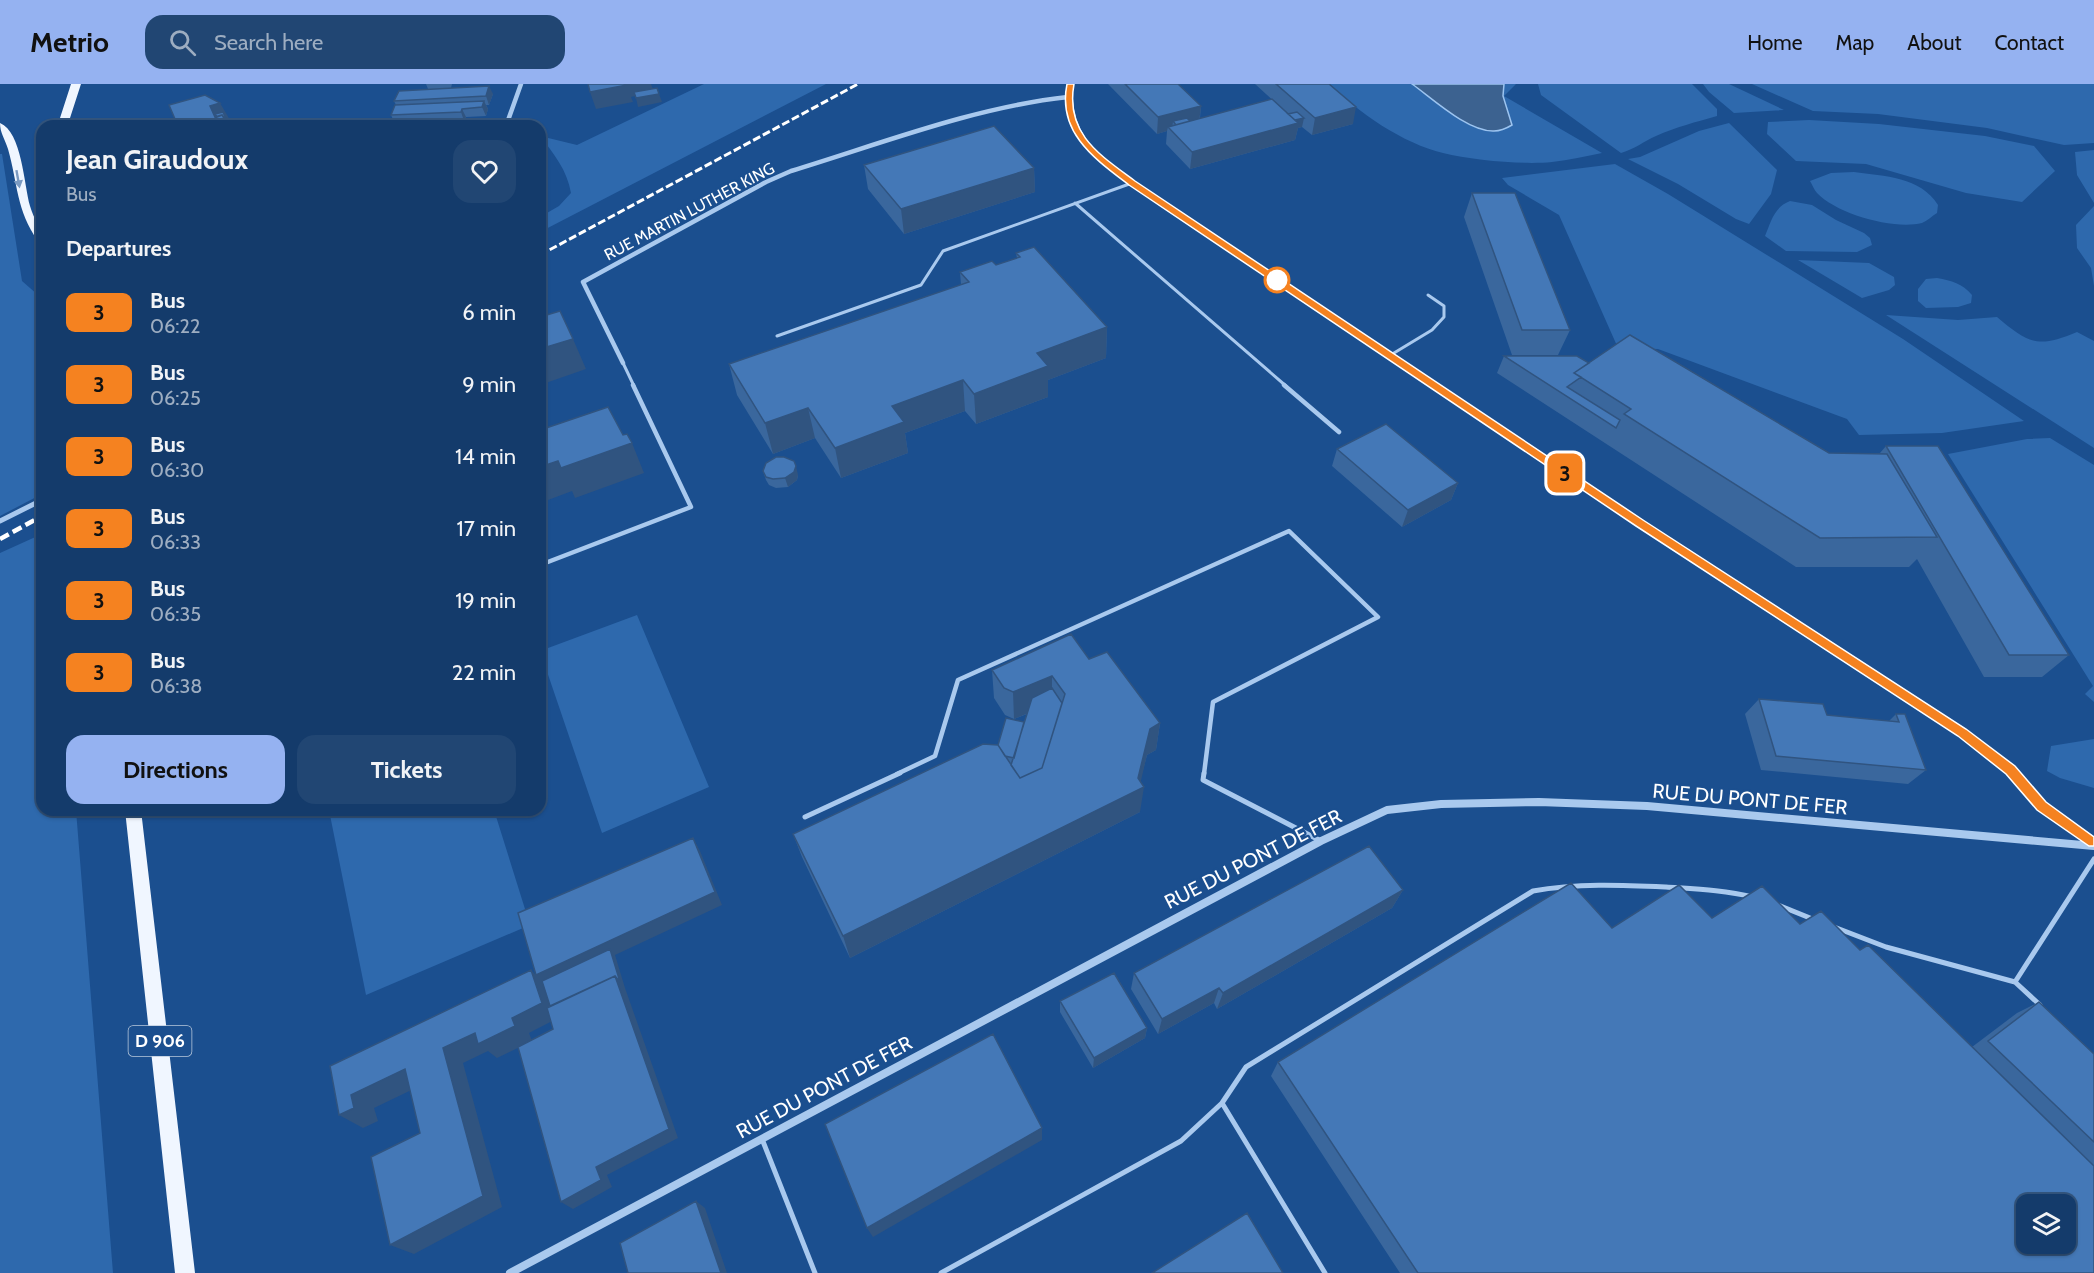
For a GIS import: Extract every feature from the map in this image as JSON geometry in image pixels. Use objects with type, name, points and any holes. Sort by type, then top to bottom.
[{"type":"main road","points":[[65,120],[76,84]]},
{"type":"main road","points":[[0,126],[8,132],[24,208],[36,228]]},
{"type":"main road","name":"D 906","points":[[134,816],[185,1273]]},
{"type":"street","points":[[508,120],[521,84]]},
{"type":"street","points":[[1071,84],[1068,97],[1071,116],[1079,136],[1094,155],[1132,183],[1639,523],[1962,732],[2010,770],[2042,806],[2094,841]]},
{"type":"street","name":"RUE MARTIN LUTHER KING","points":[[623,363],[583,282],[766,182],[791,171],[995,109],[1030,101],[1068,97]]},
{"type":"street","points":[[0,521],[36,503]]},
{"type":"street","name":"RUE DU PONT DE FER","points":[[510,1273],[1321,841],[1387,810],[1441,804],[1539,802],[1647,806],[2094,846]]},
{"type":"lane","points":[[777,336],[921,285],[943,251],[1132,183]]},
{"type":"lane","points":[[1075,203],[1339,432]]},
{"type":"lane","points":[[1389,356],[1432,330],[1444,317],[1443,306],[1428,295]]},
{"type":"lane","points":[[546,563],[691,507],[623,363]]},
{"type":"lane","points":[[805,817],[935,756],[958,680],[1289,531],[1378,616],[1213,702],[1203,780],[1321,841]]},
{"type":"lane","points":[[2015,982],[2094,859]]},
{"type":"lane","points":[[941,1273],[1181,1141],[1222,1103],[1246,1067],[1533,891],[1584,883],[1711,890],[1759,899]]},
{"type":"lane","points":[[1768,901],[1820,922]]},
{"type":"lane","points":[[1831,926],[1886,947],[2015,982],[2041,1007]]},
{"type":"lane","points":[[1222,1103],[1325,1273]]},
{"type":"lane","points":[[762,1139],[815,1273]]},
{"type":"shaded area","points":[[704,84],[826,84],[546,229],[546,214],[559,206],[571,193],[563,170],[546,144],[546,137],[577,145]]},
{"type":"shaded area","points":[[1330,84],[1412,84],[1462,121],[1481,130],[1512,125],[1503,96],[1504,84],[1516,84],[1504,96],[1602,153],[1552,162],[1526,163],[1482,160],[1443,153],[1428,149],[1382,126]]},
{"type":"shaded area","points":[[1412,84],[1504,84],[1503,96],[1512,125],[1494,131],[1473,126],[1462,121]]},
{"type":"shaded area","points":[[1538,84],[1692,84],[1717,109],[1717,116],[1664,133],[1621,153],[1541,95]]},
{"type":"shaded area","points":[[1703,84],[1729,84],[1784,110],[1734,113]]},
{"type":"shaded area","points":[[1752,84],[2094,84],[2094,143],[2064,145],[1987,128],[1878,114],[1813,111]]},
{"type":"shaded area","points":[[1809,120],[1879,124],[1985,136],[2034,146],[2055,171],[2022,202],[1966,193],[1866,164],[1796,161],[1767,134],[1768,122]]},
{"type":"shaded area","points":[[1729,123],[1777,170],[1771,194],[1749,224],[1628,159],[1640,157],[1699,131]]},
{"type":"shaded area","points":[[2094,150],[2094,203],[2077,175],[2075,152]]},
{"type":"shaded area","points":[[0,154],[2,154],[22,281],[36,293],[36,497],[0,516]]},
{"type":"shaded area","points":[[1615,164],[1668,194],[1903,339],[2024,421],[1942,433],[1859,435],[1847,419],[1658,349],[1618,348],[1559,215],[1508,185],[1502,178]]},
{"type":"shaded area","points":[[1854,172],[1912,183],[1931,196],[1938,205],[1937,213],[1922,223],[1910,225],[1881,222],[1838,208],[1816,192],[1810,181],[1831,173]]},
{"type":"shaded area","points":[[1790,201],[1812,205],[1836,220],[1864,233],[1870,238],[1872,245],[1857,252],[1786,251],[1765,236],[1777,211]]},
{"type":"shaded area","points":[[2094,206],[2094,286],[2091,268],[2077,248],[2076,225]]},
{"type":"shaded area","points":[[1798,260],[1869,263],[1894,277],[1895,285],[1889,290],[1862,298]]},
{"type":"shaded area","points":[[1937,278],[1960,285],[1972,295],[1971,303],[1958,307],[1926,308],[1918,301],[1918,289],[1926,279]]},
{"type":"shaded area","points":[[1886,315],[1958,320],[1997,317],[2017,333],[2034,341],[2052,340],[2077,332],[2094,341],[2094,448]]},
{"type":"shaded area","points":[[2050,438],[2094,465],[2094,702],[2085,694],[2093,686],[1948,454],[2027,439]]},
{"type":"shaded area","points":[[36,537],[36,816],[76,816],[113,1273],[0,1273],[0,553]]},
{"type":"shaded area","points":[[637,615],[709,787],[602,833],[546,669],[546,649]]},
{"type":"shaded area","points":[[2094,739],[2094,788],[2060,778],[2047,771],[2051,746]]},
{"type":"shaded area","points":[[330,816],[496,816],[530,925],[366,995]]},
{"type":"building","points":[[588,84],[627,84],[627,85],[590,92]]},
{"type":"building","points":[[1125,84],[1178,84],[1201,106],[1158,117]]},
{"type":"building","points":[[1276,84],[1329,84],[1356,107],[1315,118]]},
{"type":"building","points":[[489,86],[486,96],[394,101],[399,91]]},
{"type":"building","points":[[657,88],[659,94],[636,98],[634,92]]},
{"type":"building","points":[[205,95],[220,103],[210,106],[215,117],[222,115],[225,120],[175,120],[169,105]]},
{"type":"building","points":[[1272,99],[1298,123],[1192,152],[1168,127]]},
{"type":"building","points":[[484,101],[482,107],[462,109],[461,112],[391,115],[395,105]]},
{"type":"building","points":[[223,112],[226,120],[222,115],[217,117],[215,114]]},
{"type":"building","points":[[1297,112],[1304,118],[1295,120],[1288,114]]},
{"type":"building","points":[[1187,118],[1190,121],[1176,125],[1173,121]]},
{"type":"building","points":[[994,126],[1034,168],[901,209],[864,165]]},
{"type":"building","points":[[1472,193],[1515,193],[1570,330],[1522,330]]},
{"type":"building","points":[[1034,247],[1107,327],[1037,353],[1048,366],[974,394],[963,380],[892,406],[904,422],[835,448],[808,408],[765,423],[729,364],[969,282],[960,272],[992,261],[996,265],[1020,257],[1016,253]]},
{"type":"building","points":[[560,311],[573,339],[546,347],[546,315]]},
{"type":"building","points":[[1630,335],[1829,453],[1887,454],[1937,537],[1820,538],[1624,414],[1631,409],[1574,373]]},
{"type":"building","points":[[1504,356],[1577,356],[1589,363],[1574,373],[1581,377],[1567,387],[1620,420],[1616,428]]},
{"type":"building","points":[[608,407],[623,435],[627,434],[632,443],[561,468],[558,461],[546,465],[546,428]]},
{"type":"building","points":[[1386,424],[1458,483],[1408,510],[1337,449]]},
{"type":"building","points":[[1886,446],[1938,446],[2069,655],[2009,655]]},
{"type":"building","points":[[776,457],[794,461],[796,466],[794,472],[785,478],[766,477],[763,471],[766,463]]},
{"type":"building","points":[[1071,634],[1089,659],[1107,652],[1160,723],[1150,729],[1138,778],[1144,787],[843,936],[793,834],[983,744],[998,745],[1020,778],[1042,768],[1065,694],[1052,676],[1013,692],[1004,688],[992,670]]},
{"type":"building","points":[[1052,688],[1062,703],[1042,768],[1020,778],[1011,765],[1032,698]]},
{"type":"building","points":[[1759,699],[1823,704],[1827,715],[1899,722],[1896,714],[1905,714],[1926,770],[1776,756]]},
{"type":"building","points":[[1006,718],[1024,722],[1014,758],[1005,756],[998,745]]},
{"type":"building","points":[[693,838],[715,892],[536,975],[518,913]]},
{"type":"building","points":[[1369,846],[1403,890],[1223,993],[1219,988],[1162,1019],[1134,973]]},
{"type":"building","points":[[1571,883],[1612,928],[1679,885],[1712,918],[1762,886],[1800,924],[1821,911],[1860,950],[1868,945],[2094,1166],[2094,1273],[1418,1273],[1278,1062]]},
{"type":"building","points":[[610,949],[620,982],[615,976],[550,1006],[542,981]]},
{"type":"building","points":[[531,970],[542,1003],[512,1018],[515,1026],[478,1044],[475,1033],[443,1048],[483,1196],[390,1245],[371,1157],[420,1133],[405,1069],[351,1095],[354,1108],[339,1115],[330,1066]]},
{"type":"building","points":[[1114,973],[1147,1028],[1094,1058],[1060,1001]]},
{"type":"building","points":[[615,976],[669,1129],[596,1167],[601,1180],[561,1202],[518,1047],[553,1029],[547,1008]]},
{"type":"building","points":[[2039,1002],[2094,1054],[2094,1142],[1988,1041]]},
{"type":"building","points":[[993,1034],[1042,1128],[867,1228],[825,1124]]},
{"type":"building","points":[[696,1201],[721,1273],[628,1273],[620,1243]]},
{"type":"building","points":[[1247,1213],[1283,1273],[1152,1273]]},
{"type":"railway","points":[[546,252],[858,84]]},
{"type":"railway","points":[[0,539],[36,519]]},
{"type":"bus line","name":"3","points":[[1071,84],[1068,97],[1071,116],[1079,136],[1094,155],[1132,183],[1639,523],[1962,732],[2010,770],[2042,806],[2094,841]]}]
